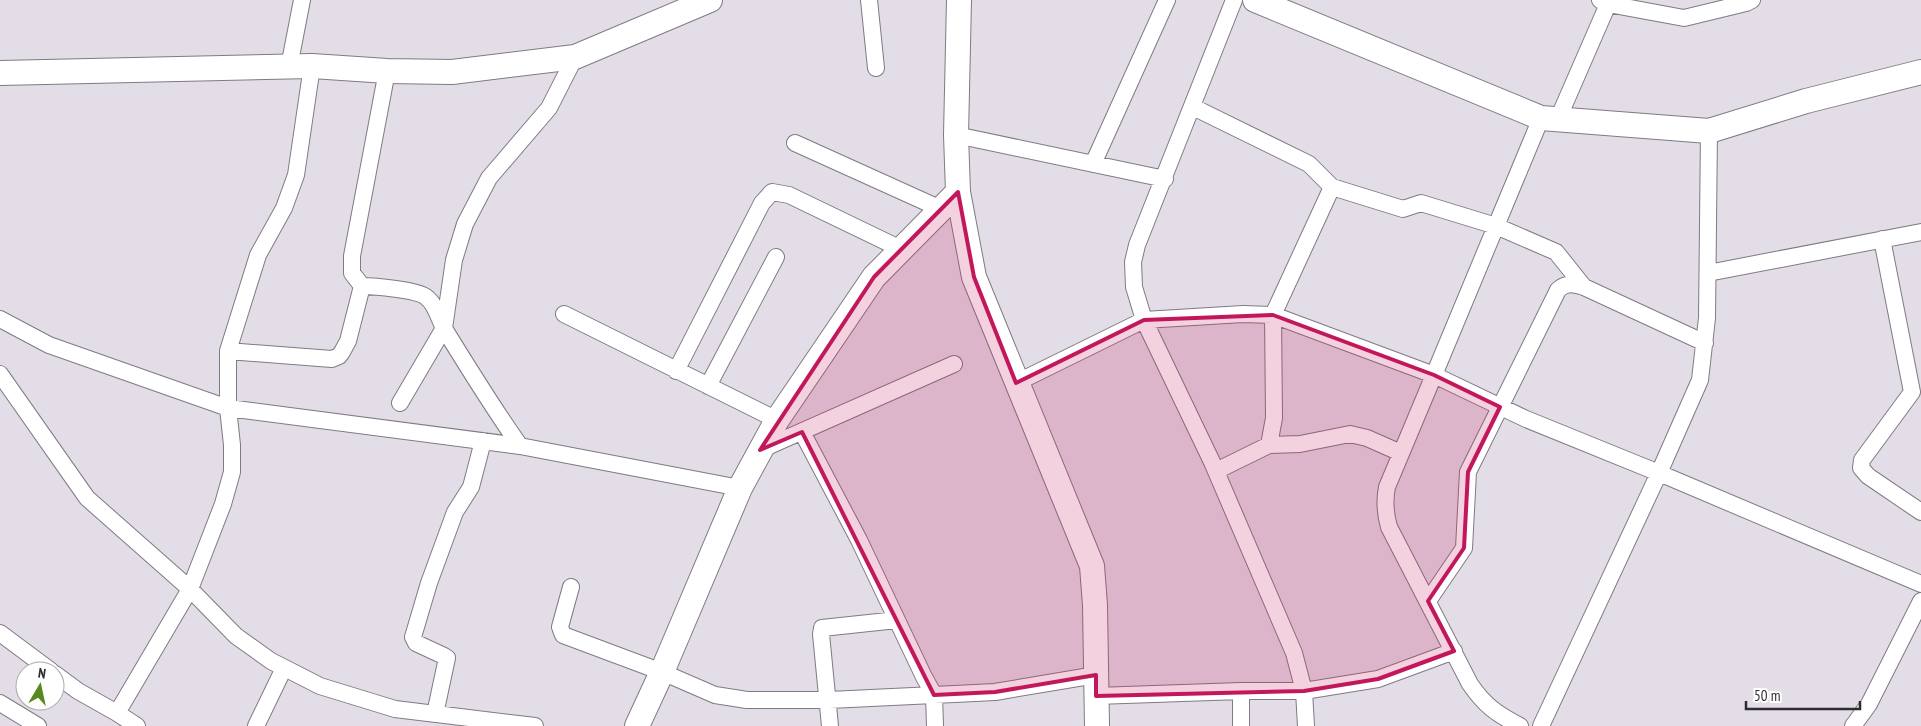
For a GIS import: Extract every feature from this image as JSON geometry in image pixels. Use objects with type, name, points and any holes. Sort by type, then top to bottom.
[{"type":"street","points":[[289,67],[302,0]]},
{"type":"street","points":[[0,73],[312,66],[387,71],[452,72],[575,57],[710,0]]},
{"type":"street","points":[[869,0],[876,68]]},
{"type":"street","points":[[959,0],[956,135],[958,192],[974,277],[1092,566],[1095,605],[1097,726]]},
{"type":"street","points":[[1094,164],[1167,0]]},
{"type":"street","points":[[1234,0],[1138,245],[1133,262],[1134,287],[1144,320],[1216,471],[1294,653],[1304,691],[1306,726]]},
{"type":"street","points":[[1255,0],[1550,119],[1709,131],[1806,101],[1921,72]]},
{"type":"street","points":[[1520,726],[1493,712],[1480,699],[1470,684],[1389,527],[1385,514],[1387,487],[1496,226],[1550,119],[1604,2],[1684,18],[1752,0]]},
{"type":"street","points":[[400,403],[444,328],[454,260],[465,224],[489,178],[549,108],[575,57]]},
{"type":"street","points":[[117,713],[190,589],[232,472],[232,444],[228,408],[228,351],[258,255],[284,208],[296,175],[312,66]]},
{"type":"street","points":[[387,71],[352,256],[352,273],[362,286],[417,293],[426,296],[494,410],[520,446]]},
{"type":"street","points":[[1193,107],[1308,164],[1332,187],[1403,209],[1421,203],[1496,226],[1556,252],[1584,287]]},
{"type":"street","points":[[1541,726],[1659,473],[1700,380],[1707,318],[1709,131]]},
{"type":"street","points":[[956,135],[1165,179]]},
{"type":"street","points":[[795,143],[940,209]]},
{"type":"street","points":[[1269,445],[1274,418],[1273,315],[1332,187]]},
{"type":"street","points":[[676,371],[762,202],[772,192],[789,195],[901,249]]},
{"type":"street","points":[[637,726],[740,488],[777,420],[874,277],[958,192]]},
{"type":"street","points":[[1708,273],[1920,231]]},
{"type":"street","points":[[1882,239],[1912,392],[1862,460],[1861,468],[1868,476],[1921,512]]},
{"type":"street","points":[[708,386],[776,257]]},
{"type":"street","points":[[1428,601],[1464,548],[1468,472],[1558,290],[1563,285],[1570,283],[1584,287],[1704,343]]},
{"type":"street","points":[[228,351],[332,359],[339,356],[348,341],[362,286]]},
{"type":"street","points":[[564,314],[777,420]]},
{"type":"street","points":[[1016,383],[1144,320],[1244,314],[1273,315],[1434,375],[1500,406],[1921,584]]},
{"type":"street","points":[[0,319],[50,345],[228,408],[520,446],[740,488]]},
{"type":"street","points":[[760,450],[954,364]]},
{"type":"street","points":[[0,374],[87,498],[190,589],[236,636],[270,661],[320,686],[395,709],[535,726]]},
{"type":"street","points":[[802,432],[859,540],[934,695],[935,726]]},
{"type":"street","points":[[1216,471],[1269,445],[1300,444],[1350,434],[1367,438],[1401,453]]},
{"type":"street","points":[[435,714],[447,658],[416,643],[413,637],[429,583],[455,512],[471,486],[483,441]]},
{"type":"street","points":[[571,587],[560,627],[563,635],[662,672],[715,695],[747,700],[829,700],[1096,686],[1241,691],[1304,691],[1378,680],[1454,651]]},
{"type":"street","points":[[1853,726],[1869,704],[1921,601]]},
{"type":"street","points":[[830,726],[822,628],[897,620]]},
{"type":"street","points":[[0,633],[38,661]]},
{"type":"street","points":[[256,726],[284,668]]},
{"type":"street","points":[[65,681],[137,726]]},
{"type":"street","points":[[1241,691],[1241,726]]},
{"type":"street","points":[[0,703],[38,726]]},
{"type":"highlighted area","points":[[958,192],[974,277],[1016,383],[1144,320],[1273,315],[1434,375],[1500,407],[1468,472],[1464,548],[1428,601],[1454,651],[1378,679],[1304,691],[1096,696],[1096,675],[995,692],[934,695],[802,432],[760,450],[874,277]]}]
